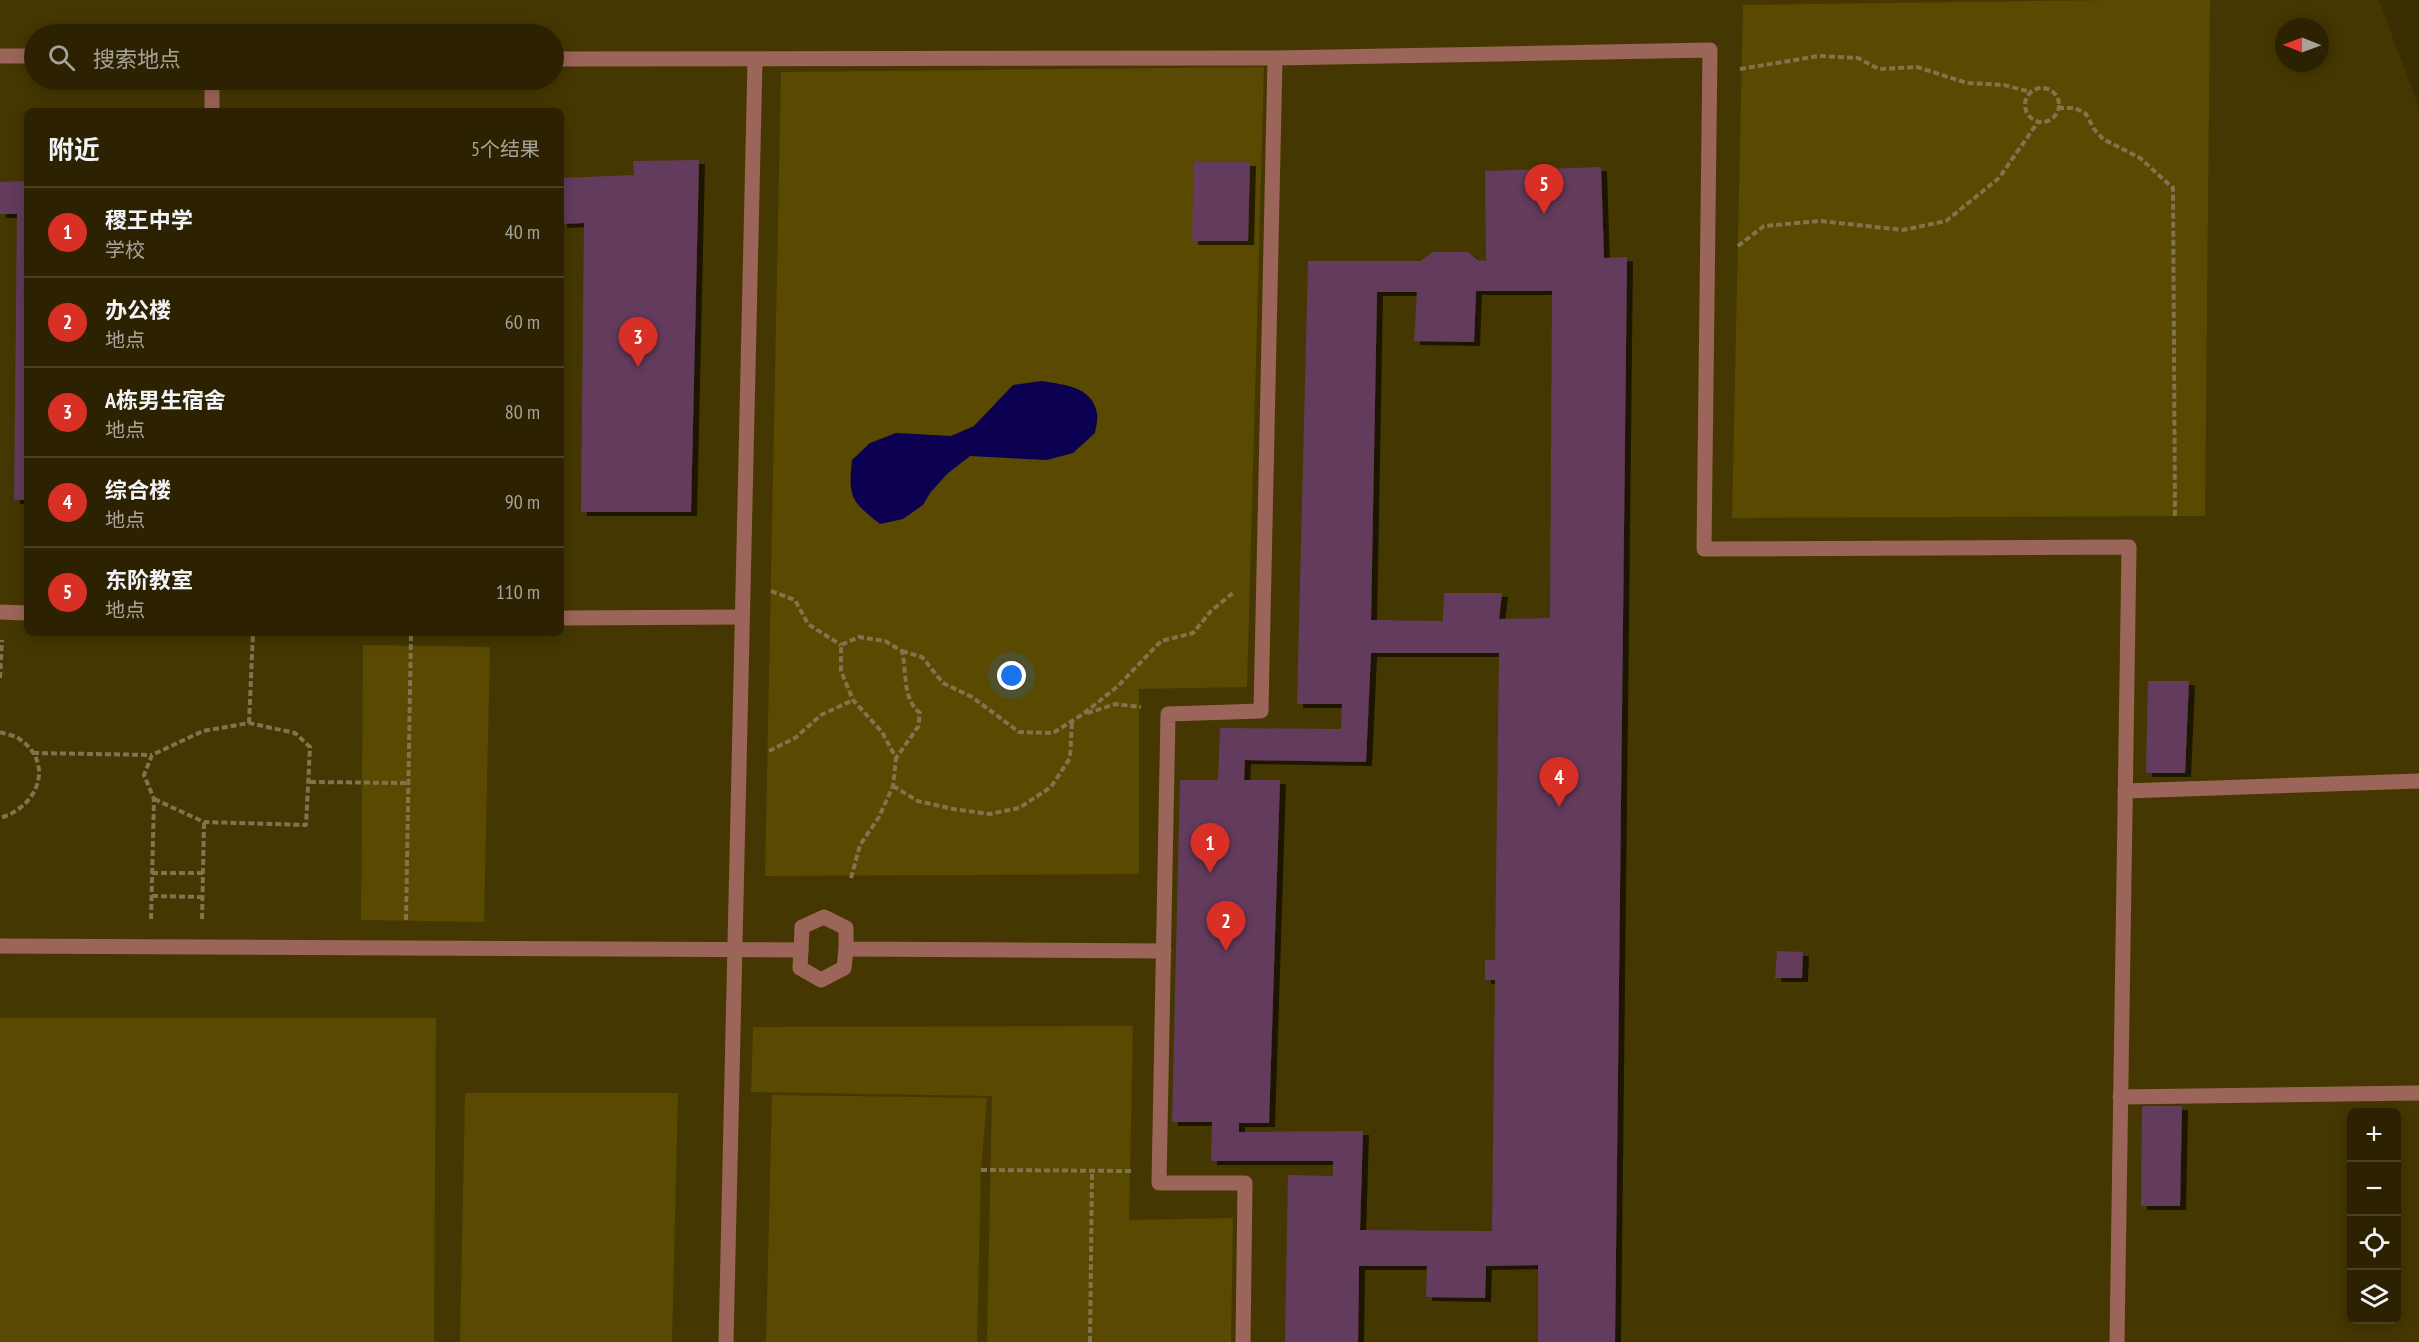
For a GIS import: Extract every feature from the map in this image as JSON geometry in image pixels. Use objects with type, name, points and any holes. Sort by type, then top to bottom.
[{"type":"street","points":[[564,59],[1275,58],[1710,50],[1704,549],[2129,547],[2117,1342]]},
{"type":"street","points":[[0,56],[24,56]]},
{"type":"street","points":[[1243,1342],[1245,1183],[1160,1184],[1168,714],[1261,711],[1275,58]]},
{"type":"street","points":[[726,1342],[755,60]]},
{"type":"street","points":[[212,90],[212,108]]},
{"type":"street","points":[[2,612],[24,613]]},
{"type":"street","points":[[564,618],[742,617]]},
{"type":"street","points":[[2125,791],[2419,781]]},
{"type":"street","points":[[824,917],[846,928],[846,949],[844,968],[821,980],[800,969],[802,927],[824,917]]},
{"type":"street","points":[[0,946],[801,950]]},
{"type":"street","points":[[846,949],[1164,951]]},
{"type":"street","points":[[2120,1097],[2419,1093]]},
{"type":"path","points":[[1709,74],[1819,56],[1858,58],[1879,69],[1917,67],[1967,83],[2004,85],[2031,92]]},
{"type":"path","points":[[2041,87],[2053,90],[2059,101],[2058,114],[2050,121],[2031,120],[2026,113],[2024,98],[2031,92],[2041,87]]},
{"type":"path","points":[[2058,108],[2075,108],[2086,114],[2094,129],[2103,139],[2140,158],[2174,188],[2175,517]]},
{"type":"path","points":[[1706,271],[1764,226],[1821,221],[1904,230],[1946,221],[1999,178],[2038,122]]},
{"type":"path","points":[[743,591],[766,589],[795,600],[808,624],[841,645]]},
{"type":"path","points":[[841,645],[859,637],[885,642],[902,651],[922,657],[943,683],[972,697],[1019,732],[1053,733],[1083,714],[1116,687],[1161,641],[1193,633],[1211,611],[1234,592]]},
{"type":"path","points":[[0,678],[2,612]]},
{"type":"path","points":[[249,723],[253,636]]},
{"type":"path","points":[[405,948],[411,636]]},
{"type":"path","points":[[841,645],[841,671],[853,700],[882,732],[896,758]]},
{"type":"path","points":[[851,878],[860,845],[879,818],[893,786],[896,758],[918,727],[920,713],[913,707],[907,691],[906,667],[902,651]]},
{"type":"path","points":[[739,756],[761,755],[795,738],[821,715],[853,700]]},
{"type":"path","points":[[1083,714],[1116,704],[1155,709],[1168,714]]},
{"type":"path","points":[[893,786],[918,801],[952,809],[990,814],[1019,808],[1051,787],[1071,758],[1072,721]]},
{"type":"path","points":[[33,753],[152,755],[203,731],[249,723],[295,733],[310,747],[306,825],[204,822],[154,799]]},
{"type":"path","points":[[0,732],[17,737],[33,753],[40,774],[31,799],[14,814],[0,818]]},
{"type":"path","points":[[150,946],[154,799],[144,775],[152,755]]},
{"type":"path","points":[[310,782],[409,783]]},
{"type":"path","points":[[201,947],[204,822]]},
{"type":"path","points":[[153,873],[203,873]]},
{"type":"path","points":[[152,896],[202,897]]},
{"type":"path","points":[[981,1170],[1092,1172],[1160,1170]]},
{"type":"path","points":[[1090,1342],[1092,1172]]},
{"type":"shaded area","points":[[0,0],[2379,0],[2419,108],[2419,1342],[0,1342]]},
{"type":"shaded area","points":[[2210,0],[2205,516],[1732,518],[1743,5]]},
{"type":"shaded area","points":[[1264,67],[1247,687],[1139,689],[1139,874],[765,876],[781,72]]},
{"type":"shaded area","points":[[1042,381],[1076,388],[1089,397],[1094,404],[1097,415],[1095,433],[1073,453],[1047,460],[970,456],[947,474],[930,493],[923,505],[903,519],[880,524],[857,504],[851,491],[852,460],[870,443],[896,433],[951,436],[974,426],[1013,385]]},
{"type":"shaded area","points":[[363,645],[490,647],[484,922],[361,920]]},
{"type":"shaded area","points":[[0,1018],[436,1018],[434,1342],[0,1342]]},
{"type":"shaded area","points":[[1133,1026],[1129,1220],[1233,1218],[1231,1342],[987,1342],[992,1096],[751,1092],[753,1027]]},
{"type":"shaded area","points":[[465,1093],[678,1093],[672,1342],[460,1342]]},
{"type":"shaded area","points":[[772,1095],[987,1098],[981,1170],[977,1342],[766,1342]]},
{"type":"building","points":[[699,160],[691,512],[581,512],[584,223],[564,224],[564,178],[634,175],[633,161]]},
{"type":"building","points":[[1194,162],[1250,162],[1248,241],[1192,241]]},
{"type":"building","points":[[1601,167],[1604,258],[1627,257],[1615,1342],[1538,1342],[1538,1265],[1486,1266],[1485,1298],[1426,1297],[1427,1266],[1359,1266],[1358,1342],[1285,1342],[1288,1175],[1333,1176],[1333,1161],[1211,1161],[1212,1122],[1172,1122],[1180,780],[1218,780],[1220,728],[1341,729],[1342,704],[1297,704],[1308,261],[1420,261],[1433,252],[1468,252],[1478,260],[1486,261],[1485,171]],"holes":[[[1476,291],[1552,291],[1550,618],[1499,619],[1502,593],[1444,593],[1443,621],[1371,620],[1377,292],[1417,292],[1414,341],[1474,342]],[[1371,653],[1499,653],[1495,960],[1485,960],[1485,980],[1495,980],[1492,1231],[1360,1230],[1363,1131],[1239,1132],[1239,1123],[1269,1123],[1280,780],[1244,780],[1245,760],[1366,762]]]},
{"type":"building","points":[[24,181],[24,500],[14,500],[17,214],[0,214],[0,182]]},
{"type":"building","points":[[2148,681],[2189,681],[2185,773],[2146,773]]},
{"type":"building","points":[[1777,951],[1803,952],[1802,978],[1775,978]]},
{"type":"building","points":[[2142,1106],[2182,1106],[2180,1206],[2141,1206]]},
{"type":"place","name":"东阶教室","points":[[1544,214]]},
{"type":"place","name":"A栋男生宿舍","points":[[638,367]]},
{"type":"place","name":"综合楼","points":[[1559,807]]},
{"type":"place","name":"稷王中学","points":[[1210,873]]},
{"type":"place","name":"办公楼","points":[[1226,951]]}]
